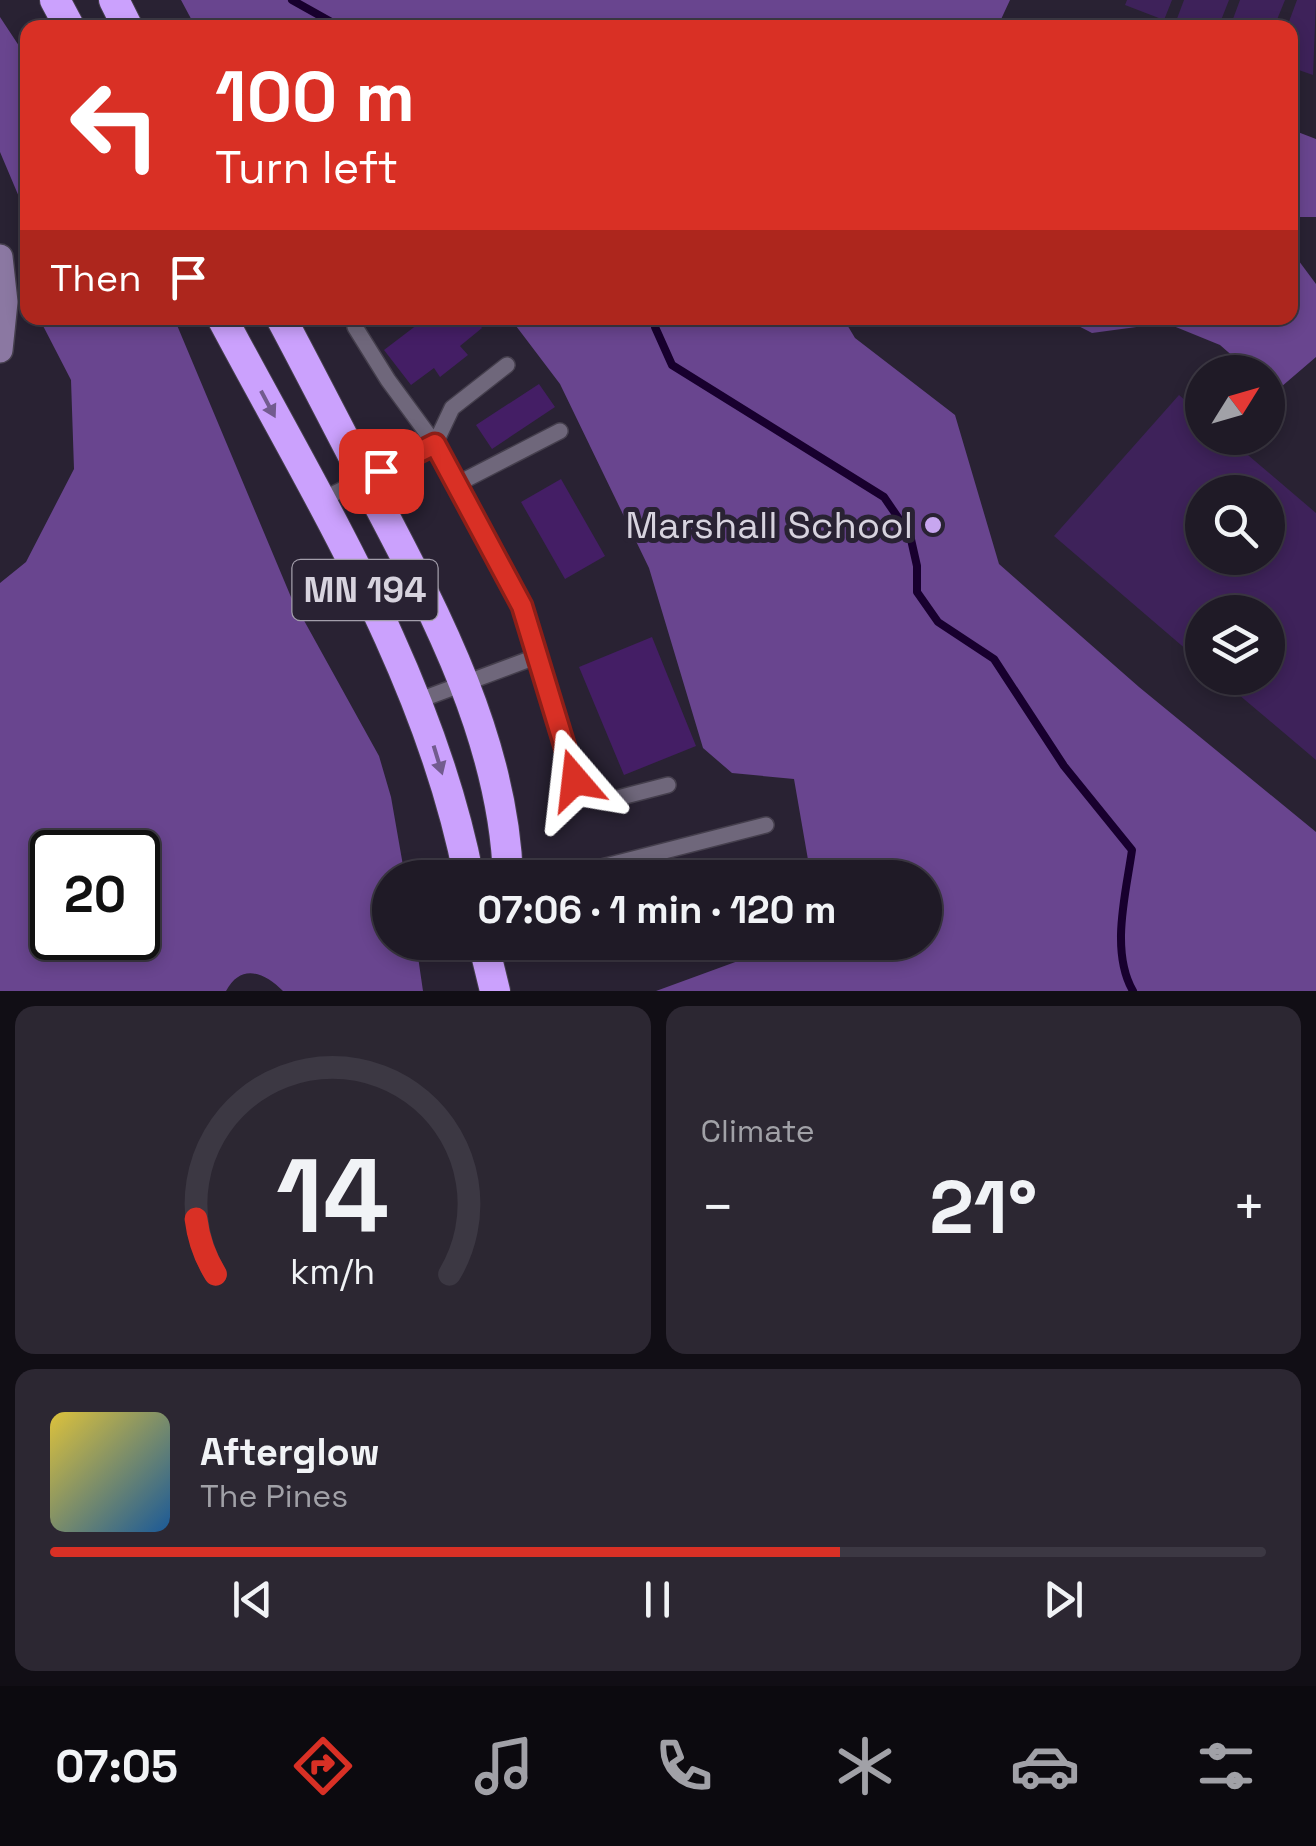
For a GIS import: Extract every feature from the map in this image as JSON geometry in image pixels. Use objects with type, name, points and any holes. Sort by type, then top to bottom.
[{"type":"highway","name":"MN 194","points":[[226,325],[402,664],[450,796],[465,860]]},
{"type":"highway","name":"MN 194","points":[[285,325],[428,599],[485,744],[500,806],[506,860]]},
{"type":"highway","points":[[488,960],[496,991]]},
{"type":"highway","points":[[496,991],[500,960]]},
{"type":"street","points":[[0,256],[5,302],[0,350]]},
{"type":"lane","points":[[356,325],[388,380],[435,444],[522,606],[575,780],[587,797],[602,802],[668,786]]},
{"type":"lane","points":[[319,501],[435,444],[452,408],[507,365]]},
{"type":"lane","points":[[457,484],[560,431]]},
{"type":"lane","points":[[417,701],[538,656]]},
{"type":"lane","points":[[628,860],[766,824]]},
{"type":"shaded area","points":[[181,0],[1010,0],[1001,20],[192,20]]},
{"type":"shaded area","points":[[1127,0],[1172,0],[1164,20],[1125,5]]},
{"type":"shaded area","points":[[1184,0],[1229,0],[1221,20],[1176,20]]},
{"type":"shaded area","points":[[1240,0],[1285,0],[1277,20],[1233,20]]},
{"type":"shaded area","points":[[1297,0],[1316,0],[1313,75],[1298,70],[1298,20],[1290,20]]},
{"type":"shaded area","points":[[0,17],[20,47],[20,199],[0,152]]},
{"type":"shaded area","points":[[1298,132],[1316,139],[1316,217],[1298,217]]},
{"type":"shaded area","points":[[1298,260],[1316,284],[1316,357],[1285,384],[1285,355],[1231,355],[1220,345],[1171,325],[1298,325]]},
{"type":"shaded area","points":[[43,325],[177,325],[291,597],[379,756],[402,860],[372,860],[372,960],[418,960],[423,991],[283,991],[253,973],[239,977],[226,991],[0,991],[0,583],[26,562],[74,469],[71,380]]},
{"type":"shaded area","points":[[515,325],[847,325],[855,338],[955,415],[999,564],[1139,687],[1316,832],[1316,991],[656,991],[741,960],[942,960],[942,860],[808,860],[794,779],[732,773],[703,748],[649,568],[560,384]]},
{"type":"shaded area","points":[[1077,325],[1151,325],[1092,333]]},
{"type":"shaded area","points":[[1179,395],[1185,400],[1185,455],[1248,455],[1271,475],[1185,475],[1185,575],[1285,575],[1285,487],[1316,513],[1316,760],[1239,695],[1285,695],[1285,595],[1185,595],[1185,648],[1054,536]]},
{"type":"building","points":[[417,325],[482,328],[460,346],[468,355],[440,377],[434,368],[411,385],[384,350]]},
{"type":"building","points":[[539,384],[555,407],[492,449],[476,425]]},
{"type":"building","points":[[561,479],[605,556],[565,579],[521,502]]},
{"type":"building","points":[[652,637],[696,746],[624,775],[579,667]]},
{"type":"waterway","points":[[292,0],[328,20]]},
{"type":"waterway","points":[[655,325],[672,365],[884,497],[910,535],[917,566],[917,592],[938,622],[994,659],[1064,766],[1132,850],[1121,940],[1122,958],[1133,991]]},
{"type":"place","name":"Marshall School","points":[[933,525]]},
{"type":"route","points":[[381,471],[435,444],[522,606],[575,780]]}]
